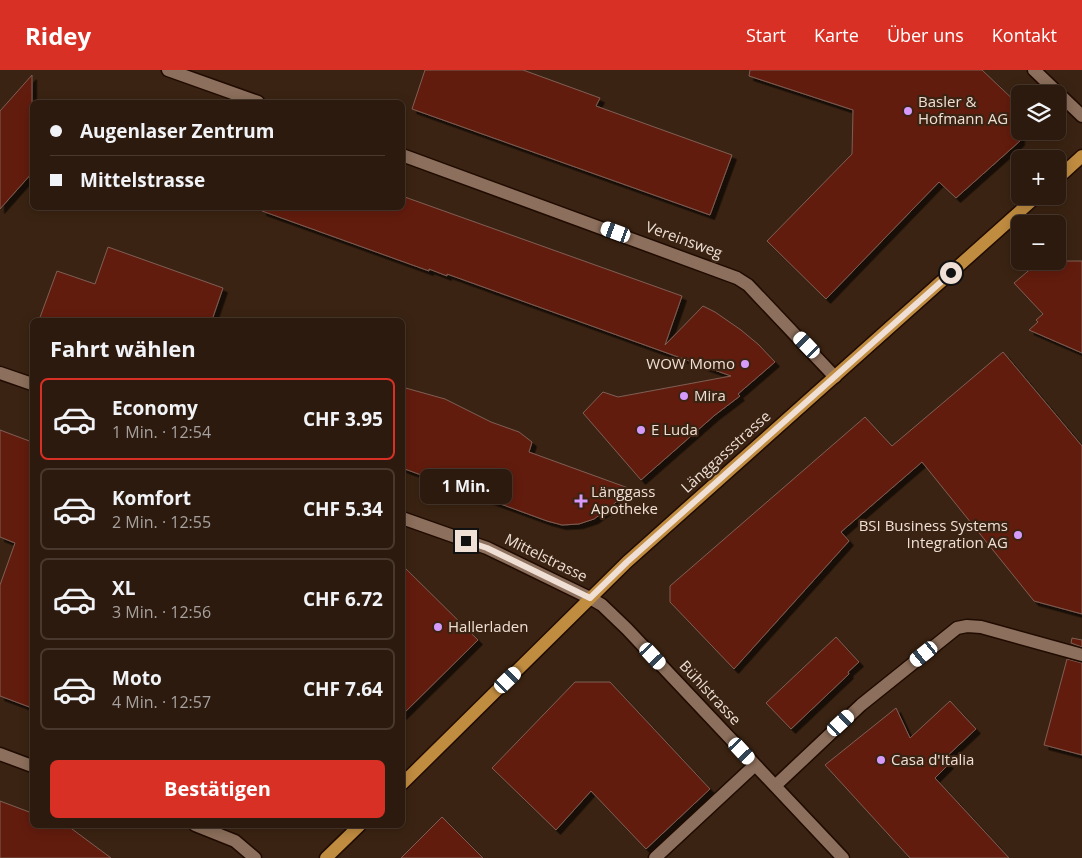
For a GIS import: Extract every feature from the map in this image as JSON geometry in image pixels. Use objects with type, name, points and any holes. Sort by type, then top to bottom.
[{"type":"main road","points":[[1066,171],[1082,156]]},
{"type":"main road","name":"Länggassstrasse","points":[[405,781],[627,562],[1027,205]]},
{"type":"main road","points":[[326,858],[357,828]]},
{"type":"street","points":[[168,70],[252,100]]},
{"type":"street","points":[[1034,70],[1082,116]]},
{"type":"street","name":"Vereinsweg","points":[[405,156],[737,278],[748,285],[835,377]]},
{"type":"street","points":[[0,373],[30,383]]},
{"type":"street","name":"Mittelstrasse","points":[[405,519],[487,548],[590,598]]},
{"type":"street","name":"Bühlstrasse","points":[[590,598],[602,605],[628,629],[843,858]]},
{"type":"street","points":[[775,786],[861,705],[957,628],[967,626],[981,627],[1082,655]]},
{"type":"street","points":[[0,754],[30,765]]},
{"type":"street","points":[[655,858],[755,765]]},
{"type":"street","points":[[202,828],[235,841],[255,858]]},
{"type":"building","points":[[425,70],[523,70],[600,98],[596,106],[732,155],[710,215],[412,109]]},
{"type":"building","points":[[750,70],[982,70],[1011,97],[1011,140],[1020,141],[956,198],[939,182],[826,299],[767,241],[852,154],[853,110],[749,76]]},
{"type":"building","points":[[32,75],[32,100],[30,100],[30,175],[0,209],[0,111]]},
{"type":"building","points":[[405,197],[682,296],[665,345],[703,306],[741,330],[775,362],[738,394],[740,396],[715,415],[641,480],[583,413],[603,392],[618,397],[731,376],[447,274],[447,276],[429,269],[429,271],[262,211],[405,210]]},
{"type":"building","points":[[108,247],[223,288],[213,318],[40,318],[57,271],[95,284]]},
{"type":"building","points":[[1066,261],[1082,261],[1082,353],[1029,330],[1038,322],[1036,320],[1043,314],[1014,283],[1029,270],[1066,270]]},
{"type":"building","points":[[1003,352],[1082,446],[1082,614],[1034,601],[922,462],[841,532],[849,541],[734,669],[670,602],[670,586],[865,417],[892,446]]},
{"type":"building","points":[[405,388],[445,399],[491,422],[519,432],[532,442],[529,452],[631,489],[594,519],[579,524],[562,525],[405,469]]},
{"type":"building","points":[[0,430],[30,441],[30,707],[0,696],[0,585],[15,543],[0,537]]},
{"type":"building","points":[[405,568],[478,640],[405,712]]},
{"type":"building","points":[[836,637],[859,662],[848,672],[849,674],[791,729],[766,703]]},
{"type":"building","points":[[1072,638],[1082,640],[1082,647],[1071,643]]},
{"type":"building","points":[[1067,659],[1082,663],[1082,755],[1044,745]]},
{"type":"building","points":[[575,682],[610,682],[710,789],[646,849],[591,791],[556,830],[492,768]]},
{"type":"building","points":[[950,701],[976,729],[943,760],[949,764],[935,778],[1009,858],[910,858],[825,765],[896,708],[910,738]]},
{"type":"building","points":[[0,801],[30,812],[30,828],[71,828],[111,858],[0,858]]},
{"type":"building","points":[[442,817],[483,858],[401,858]]},
{"type":"place","name":"Basler & Hofmann AG","points":[[908,111]]},
{"type":"place","name":"WOW Momo","points":[[745,364]]},
{"type":"place","name":"Mira","points":[[684,396]]},
{"type":"place","name":"E Luda","points":[[641,430]]},
{"type":"place","name":"Länggass Apotheke","points":[[581,501]]},
{"type":"place","name":"BSI Business Systems Integration AG","points":[[1018,535]]},
{"type":"place","name":"Hallerladen","points":[[438,627]]},
{"type":"place","name":"Casa d'Italia","points":[[881,760]]},
{"type":"route","points":[[466,541],[487,548],[590,598],[627,562],[951,273]]}]
